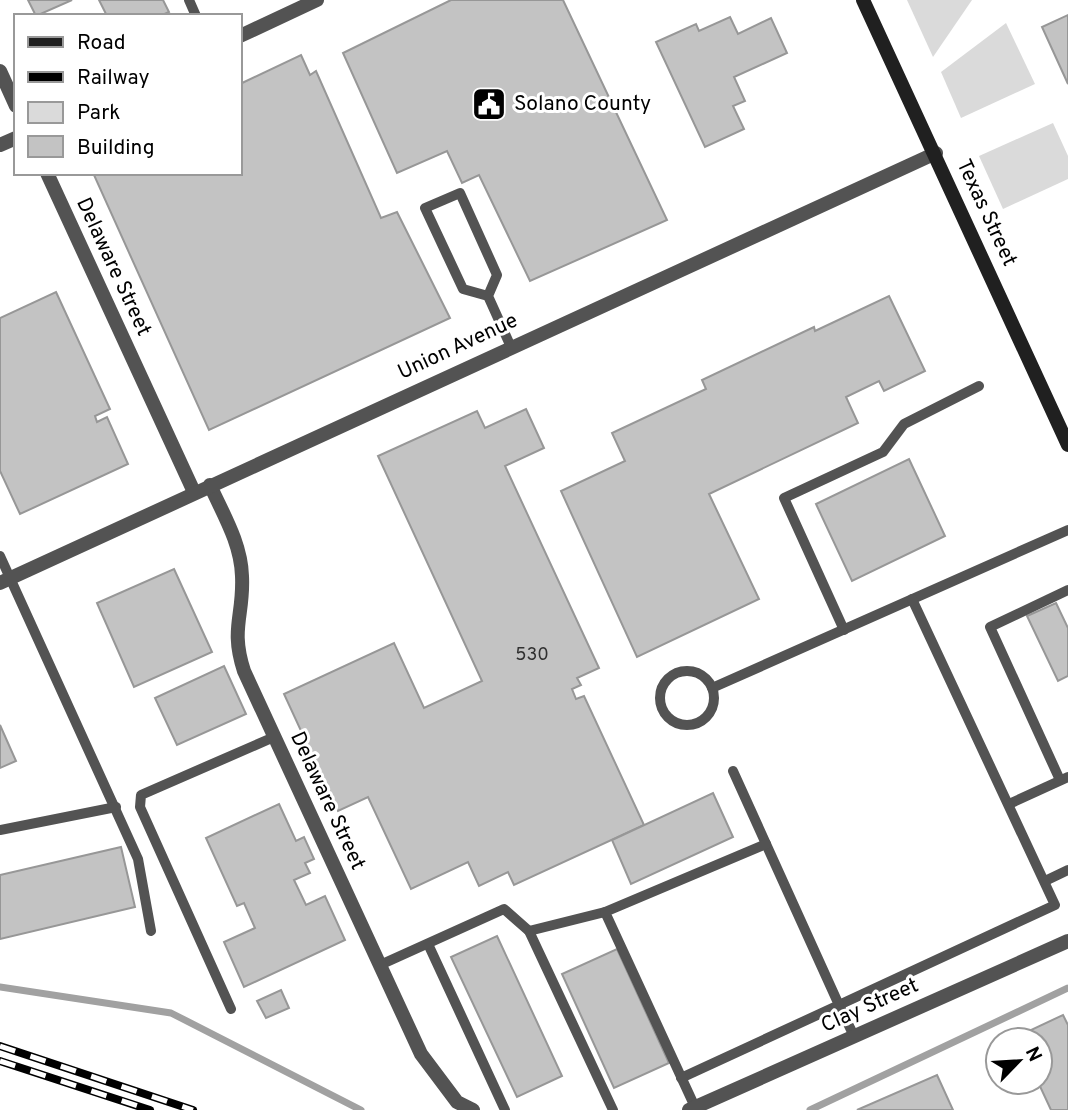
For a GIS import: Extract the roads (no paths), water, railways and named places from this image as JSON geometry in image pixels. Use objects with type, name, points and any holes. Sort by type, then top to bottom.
[{"type":"main road","name":"Texas Street","points":[[863,0],[936,153],[1068,445]]},
{"type":"street","points":[[242,35],[317,0]]},
{"type":"street","points":[[0,71],[14,102]]},
{"type":"street","name":"Union Avenue","points":[[5,580],[936,153]]},
{"type":"street","name":"Delaware Street","points":[[48,175],[194,492]]},
{"type":"street","name":"Delaware Street","points":[[210,485],[236,541],[242,572],[243,599],[236,624],[236,646],[274,737],[421,1055],[457,1102],[473,1110]]},
{"type":"street","name":"Clay Street","points":[[692,1109],[1068,941]]},
{"type":"lane","points":[[488,296],[463,289],[425,208],[460,194],[497,275],[488,296],[511,347]]},
{"type":"lane","points":[[844,630],[784,498],[883,452],[904,424],[979,386]]},
{"type":"lane","points":[[712,688],[1068,530]]},
{"type":"lane","points":[[0,556],[5,580],[116,807],[138,859],[151,931]]},
{"type":"lane","points":[[1009,804],[1064,779],[990,627],[1068,590]]},
{"type":"lane","points":[[681,1078],[1055,905],[912,599]]},
{"type":"lane","points":[[680,672],[699,674],[712,688],[711,710],[695,724],[673,722],[660,704],[664,683],[680,672]]},
{"type":"lane","points":[[231,1009],[140,807],[141,794],[274,737]]},
{"type":"lane","points":[[733,771],[854,1036]]},
{"type":"lane","points":[[0,830],[116,807]]},
{"type":"lane","points":[[529,931],[605,912],[766,844]]},
{"type":"lane","points":[[1045,881],[1068,870]]},
{"type":"lane","points":[[380,965],[504,909],[529,931],[612,1110]]},
{"type":"lane","points":[[605,912],[681,1078],[692,1109]]},
{"type":"lane","points":[[428,944],[505,1110]]},
{"type":"waterway","points":[[0,987],[171,1013],[361,1110]]},
{"type":"waterway","points":[[810,1110],[1068,988]]},
{"type":"railway","points":[[0,1046],[193,1110]]},
{"type":"railway","points":[[0,1061],[150,1110]]},
{"type":"place","name":"Solano County","points":[[489,104]]}]
